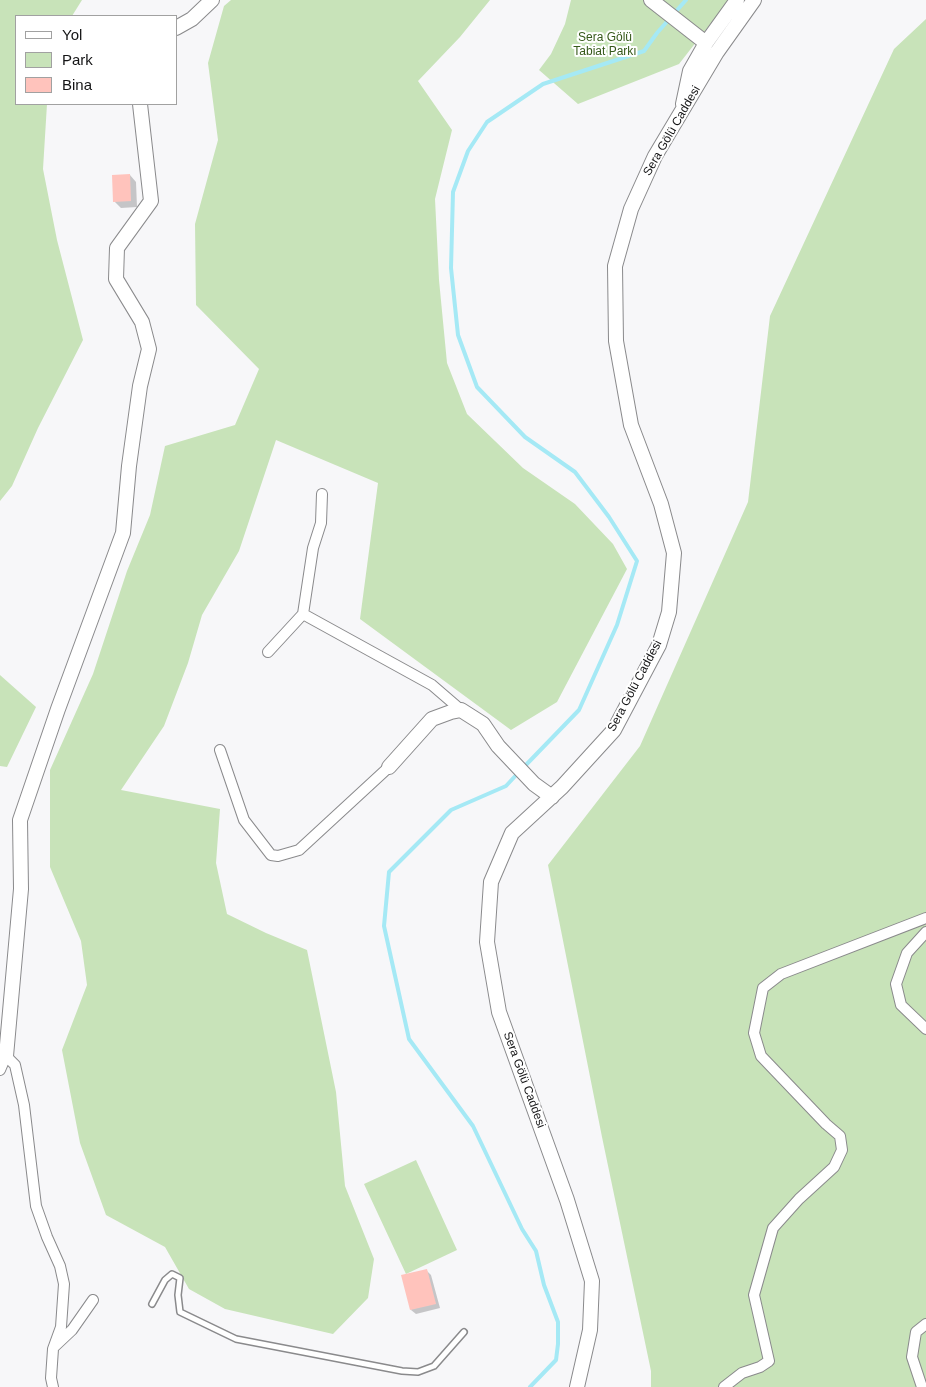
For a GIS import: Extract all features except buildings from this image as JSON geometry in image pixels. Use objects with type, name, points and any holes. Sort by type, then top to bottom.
[{"type":"main road","points":[[178,27],[192,18],[212,0]]},
{"type":"main road","points":[[680,114],[690,71],[706,43],[737,0]]},
{"type":"main road","name":"Sera Gölü Caddesi","points":[[578,1387],[590,1330],[592,1281],[567,1200],[499,1012],[487,942],[491,882],[512,834],[552,797],[614,730],[659,645],[669,612],[674,553],[661,504],[631,425],[616,341],[615,266],[631,209],[655,156],[717,52],[754,0]]},
{"type":"main road","points":[[653,1],[706,43]]},
{"type":"main road","points":[[6,1056],[21,889],[20,820],[122,532],[140,386],[149,349],[142,322],[116,279],[117,248],[135,226],[151,201],[140,105]]},
{"type":"main road","points":[[389,767],[432,719],[462,710],[483,724],[498,746],[534,784],[552,797]]},
{"type":"street","points":[[268,652],[303,614],[313,548],[320,523],[322,494]]},
{"type":"street","points":[[303,614],[432,685],[462,710]]},
{"type":"street","points":[[220,750],[244,820],[271,855],[278,856],[299,850],[389,767]]},
{"type":"street","points":[[724,1387],[742,1373],[760,1367],[769,1361],[754,1295],[774,1228],[799,1199],[834,1167],[842,1150],[840,1136],[826,1124],[761,1056],[754,1032],[763,988],[781,974],[926,918]]},
{"type":"street","points":[[926,932],[907,953],[896,984],[901,1004],[926,1029]]},
{"type":"street","points":[[0,1070],[6,1056],[15,1065],[24,1104],[36,1206],[47,1238],[60,1266],[64,1284],[61,1327],[53,1348],[51,1378],[53,1387]]},
{"type":"street","points":[[53,1348],[72,1330],[93,1300]]},
{"type":"street","points":[[922,1387],[912,1357],[916,1332],[926,1324]]},
{"type":"lane","points":[[152,1304],[166,1280],[172,1274],[180,1278],[178,1295],[180,1312],[236,1339],[402,1371],[418,1372],[434,1366],[464,1332]]},
{"type":"green space","points":[[0,0],[82,0],[73,15],[15,15],[15,105],[47,105],[43,169],[57,240],[83,340],[38,428],[12,486],[0,501]]},
{"type":"green space","points":[[231,0],[490,0],[460,37],[418,81],[452,130],[435,199],[439,280],[447,363],[467,414],[523,468],[575,504],[613,544],[627,569],[557,702],[511,730],[360,619],[378,483],[276,440],[239,551],[202,615],[188,663],[164,726],[121,790],[220,809],[216,863],[227,914],[307,950],[336,1092],[345,1186],[374,1259],[368,1298],[333,1334],[225,1309],[189,1289],[165,1247],[106,1215],[80,1143],[62,1050],[87,985],[81,941],[50,867],[50,770],[93,674],[127,571],[150,515],[165,446],[235,425],[259,369],[196,305],[195,224],[218,140],[208,63],[224,6]]},
{"type":"green space","name":"Sera Gölü Tabiat Parkı","points":[[571,0],[729,0],[679,64],[578,104],[539,70],[551,54],[565,24]]},
{"type":"green space","points":[[926,19],[926,1387],[651,1387],[651,1371],[548,865],[640,746],[748,502],[770,316],[894,49]]},
{"type":"green space","points":[[0,675],[36,707],[7,767],[0,766]]},
{"type":"green space","points":[[416,1160],[457,1250],[406,1274],[364,1184]]},
{"type":"waterway","points":[[523,768],[579,710],[617,625],[637,561],[609,517],[575,472],[525,437],[477,387],[458,335],[451,268],[453,192],[468,151],[487,122],[543,84],[644,51],[686,0]]},
{"type":"waterway","points":[[518,773],[506,786],[451,810],[389,872],[384,926],[409,1039],[473,1126],[522,1229],[536,1251],[544,1285],[558,1322],[558,1344],[556,1360],[530,1387]]}]
